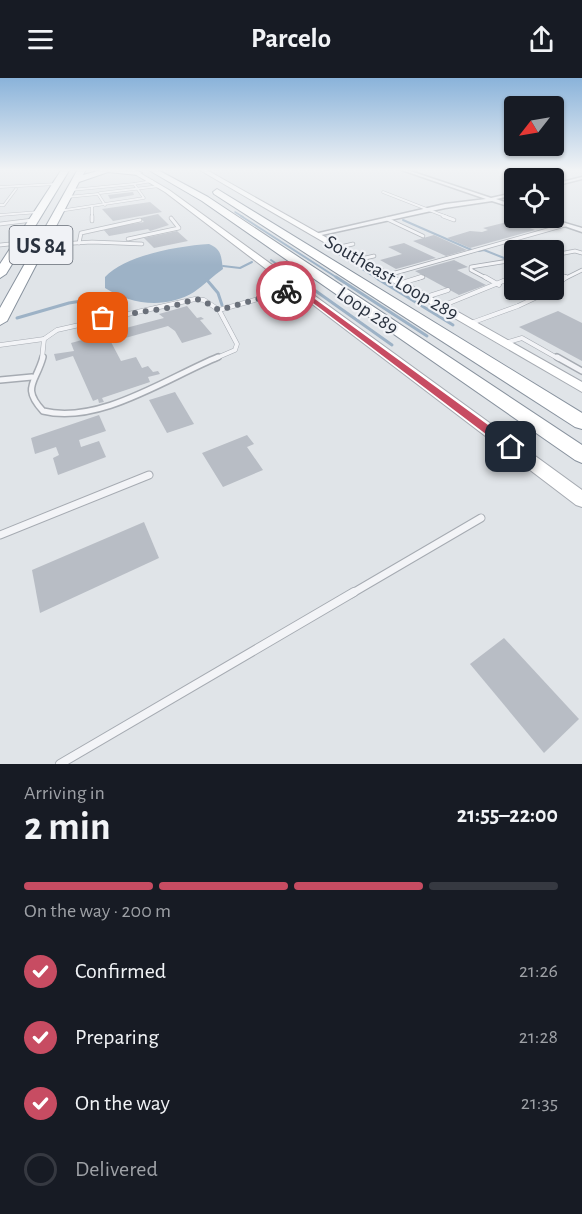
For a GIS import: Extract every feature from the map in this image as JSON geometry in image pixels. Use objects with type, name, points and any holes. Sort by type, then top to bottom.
[{"type":"highway","name":"US 84","points":[[0,274],[46,201]]},
{"type":"highway","name":"US 84","points":[[0,321],[65,201]]},
{"type":"highway","points":[[185,201],[265,248],[388,330],[484,388]]},
{"type":"highway","name":"Loop 289","points":[[208,201],[582,455]]},
{"type":"highway","name":"Loop 289","points":[[230,201],[582,422]]},
{"type":"highway","points":[[254,201],[386,293],[472,346],[509,376]]},
{"type":"highway","points":[[37,216],[60,211]]},
{"type":"main road","points":[[180,201],[582,500]]},
{"type":"main road","name":"Southeast Loop 289","points":[[259,201],[582,388]]},
{"type":"street","points":[[319,235],[428,210],[479,201]]},
{"type":"street","points":[[565,225],[582,230]]},
{"type":"lane","points":[[103,201],[105,205]]},
{"type":"lane","points":[[60,211],[127,201]]},
{"type":"lane","points":[[406,201],[454,220]]},
{"type":"lane","points":[[92,207],[92,221]]},
{"type":"lane","points":[[0,215],[37,216]]},
{"type":"lane","points":[[0,224],[37,216]]},
{"type":"lane","points":[[42,245],[117,241],[179,228],[171,219]]},
{"type":"lane","points":[[387,219],[423,236]]},
{"type":"lane","points":[[79,243],[81,233],[140,220]]},
{"type":"lane","points":[[388,275],[565,225]]},
{"type":"lane","points":[[117,241],[142,244]]},
{"type":"lane","points":[[0,245],[20,243]]},
{"type":"lane","points":[[340,247],[353,244]]},
{"type":"lane","points":[[564,253],[575,251],[582,253]]},
{"type":"lane","points":[[362,259],[374,256]]},
{"type":"lane","points":[[499,285],[471,270],[471,267],[504,262]]},
{"type":"lane","points":[[566,277],[582,270]]},
{"type":"lane","points":[[402,283],[423,277]]},
{"type":"lane","points":[[442,306],[504,282]]},
{"type":"lane","points":[[219,310],[297,288]]},
{"type":"lane","points":[[426,297],[448,290]]},
{"type":"lane","points":[[0,345],[44,339],[57,330],[76,324],[167,308],[195,299],[202,300],[219,310],[222,319],[235,335],[237,344],[235,350],[125,400],[78,413],[57,416],[48,414],[33,402],[30,392],[32,377],[40,365],[44,339]]},
{"type":"lane","points":[[471,323],[530,300]]},
{"type":"lane","points":[[504,343],[522,338],[582,371]]},
{"type":"lane","points":[[0,380],[32,377]]},
{"type":"lane","points":[[0,535],[149,475]]},
{"type":"lane","points":[[60,764],[481,518]]},
{"type":"water","points":[[209,244],[219,251],[223,269],[194,292],[183,297],[172,301],[149,303],[126,298],[105,288],[105,277],[114,269],[139,257]]},
{"type":"building","points":[[150,202],[162,212],[113,221],[102,209]]},
{"type":"building","points":[[158,214],[169,225],[150,231],[148,229],[109,236],[103,229],[144,222],[140,218]]},
{"type":"building","points":[[504,223],[504,228],[535,230],[470,248],[447,238],[470,231],[488,230],[483,228]]},
{"type":"building","points":[[177,231],[188,241],[154,248],[144,238]]},
{"type":"building","points":[[434,235],[467,250],[446,256],[413,241]]},
{"type":"building","points":[[404,243],[436,258],[396,269],[380,260],[402,254],[388,247]]},
{"type":"building","points":[[454,260],[468,267],[457,270],[486,285],[459,295],[415,271]]},
{"type":"building","points":[[187,306],[197,318],[204,319],[200,320],[212,334],[182,343],[175,331],[168,326],[111,342],[121,361],[136,357],[142,368],[148,366],[153,372],[158,371],[160,374],[148,377],[150,382],[102,398],[104,402],[99,403],[98,399],[93,401],[73,356],[56,361],[54,354],[74,351],[71,343],[115,331],[114,328],[120,326],[122,329],[164,318],[159,314]]},
{"type":"building","points":[[558,311],[582,323],[582,361],[519,327]]},
{"type":"building","points":[[175,392],[194,424],[167,433],[149,400]]},
{"type":"building","points":[[99,415],[106,431],[79,440],[81,447],[99,441],[106,457],[58,475],[53,458],[59,455],[56,447],[35,454],[31,438]]},
{"type":"building","points":[[247,435],[254,444],[247,447],[263,470],[223,487],[202,453]]},
{"type":"building","points":[[144,522],[159,558],[40,613],[32,570]]},
{"type":"building","points":[[504,638],[579,719],[544,753],[470,664]]},
{"type":"waterway","points":[[235,212],[243,217]]},
{"type":"waterway","points":[[241,216],[339,279]]},
{"type":"waterway","points":[[403,220],[474,251]]},
{"type":"waterway","points":[[479,251],[484,250],[504,258]]},
{"type":"waterway","points":[[334,251],[378,279]]},
{"type":"waterway","points":[[271,260],[298,279]]},
{"type":"waterway","points":[[223,266],[240,268],[252,262]]},
{"type":"waterway","points":[[296,277],[392,345]]},
{"type":"waterway","points":[[336,277],[427,336]]},
{"type":"waterway","points":[[376,277],[385,277]]},
{"type":"waterway","points":[[378,279],[387,277]]},
{"type":"waterway","points":[[378,279],[453,325]]},
{"type":"waterway","points":[[207,280],[218,293],[222,305]]},
{"type":"waterway","points":[[17,318],[69,303],[118,295]]},
{"type":"way so far","points":[[103,318],[167,308],[195,299],[202,300],[219,310],[286,291]]},
{"type":"route","points":[[286,291],[297,288],[511,447]]}]
